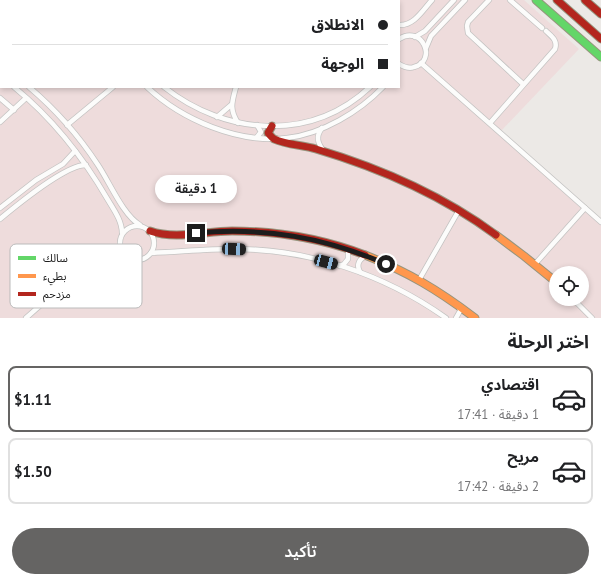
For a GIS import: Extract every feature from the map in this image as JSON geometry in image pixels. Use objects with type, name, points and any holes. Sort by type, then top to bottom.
[{"type":"street","points":[[400,25],[412,22],[432,0]]},
{"type":"street","points":[[400,39],[407,36],[416,36],[425,31],[454,0]]},
{"type":"street","points":[[400,71],[421,64],[425,56],[426,48],[433,34],[464,0]]},
{"type":"street","points":[[489,0],[468,22],[468,33],[523,84]]},
{"type":"street","points":[[490,123],[556,47],[555,40],[510,0]]},
{"type":"street","points":[[536,0],[601,58]]},
{"type":"street","points":[[557,0],[601,39]]},
{"type":"street","points":[[585,0],[601,14]]},
{"type":"street","points":[[416,36],[422,41],[426,48]]},
{"type":"street","points":[[421,64],[601,222]]},
{"type":"street","points":[[400,65],[406,68]]},
{"type":"street","points":[[15,88],[57,129],[75,150],[99,184],[121,226],[122,233],[120,244]]},
{"type":"street","points":[[30,88],[50,106],[67,125],[98,165],[124,209],[132,219],[150,231],[171,235],[229,231],[267,232],[304,238],[346,248],[419,280],[459,305],[475,318]]},
{"type":"street","points":[[67,125],[112,88]]},
{"type":"street","points":[[148,88],[168,104],[196,120],[225,131],[273,139],[324,151],[388,173],[424,190],[459,210],[501,238],[549,276]]},
{"type":"street","points":[[165,88],[190,105],[217,117],[238,123],[272,126],[298,124],[326,116],[353,101],[369,88]]},
{"type":"street","points":[[236,88],[231,106],[238,123]]},
{"type":"street","points":[[272,126],[268,130],[268,134],[273,139],[288,138],[310,132],[348,115],[359,108],[382,88]]},
{"type":"street","points":[[0,98],[14,110]]},
{"type":"street","points":[[0,122],[26,98]]},
{"type":"street","points":[[217,117],[231,106]]},
{"type":"street","points":[[257,125],[261,132],[258,137]]},
{"type":"street","points":[[322,127],[318,135],[318,140],[324,151]]},
{"type":"street","points":[[0,208],[36,180],[63,164],[75,150]]},
{"type":"street","points":[[0,219],[68,170],[86,165]]},
{"type":"street","points":[[535,264],[585,208]]},
{"type":"street","points":[[419,280],[459,210]]},
{"type":"street","points":[[122,233],[132,226],[140,225]]},
{"type":"street","points":[[142,260],[151,253],[154,248],[155,242],[150,231]]},
{"type":"street","points":[[340,266],[347,262],[348,259],[348,251],[346,248]]},
{"type":"street","points":[[151,253],[216,249],[251,250],[297,255],[360,272],[400,289],[446,318]]},
{"type":"street","points":[[360,272],[358,265],[359,262],[367,256]]},
{"type":"street","points":[[456,318],[460,311],[459,305]]},
{"type":"street","points":[[580,306],[592,318]]},
{"type":"street","points":[[26,318],[37,308]]},
{"type":"shaded area","points":[[400,0],[524,0],[579,49],[501,131],[601,222],[601,318],[0,318],[0,88],[400,88]]},
{"type":"traffic: fast","points":[[536,0],[601,57]]},
{"type":"traffic: slow","points":[[496,235],[549,276]]},
{"type":"traffic: slow","points":[[365,255],[422,282],[475,318]]},
{"type":"traffic: jam","points":[[557,0],[601,39]]},
{"type":"traffic: jam","points":[[585,0],[601,14]]},
{"type":"traffic: jam","points":[[272,126],[268,133],[274,139],[284,143],[316,149],[387,174],[454,207],[496,235]]},
{"type":"traffic: jam","points":[[150,231],[170,235],[222,231],[266,232],[316,240],[365,255]]},
{"type":"route","points":[[196,233],[239,231],[286,234],[340,246],[386,264]]}]
